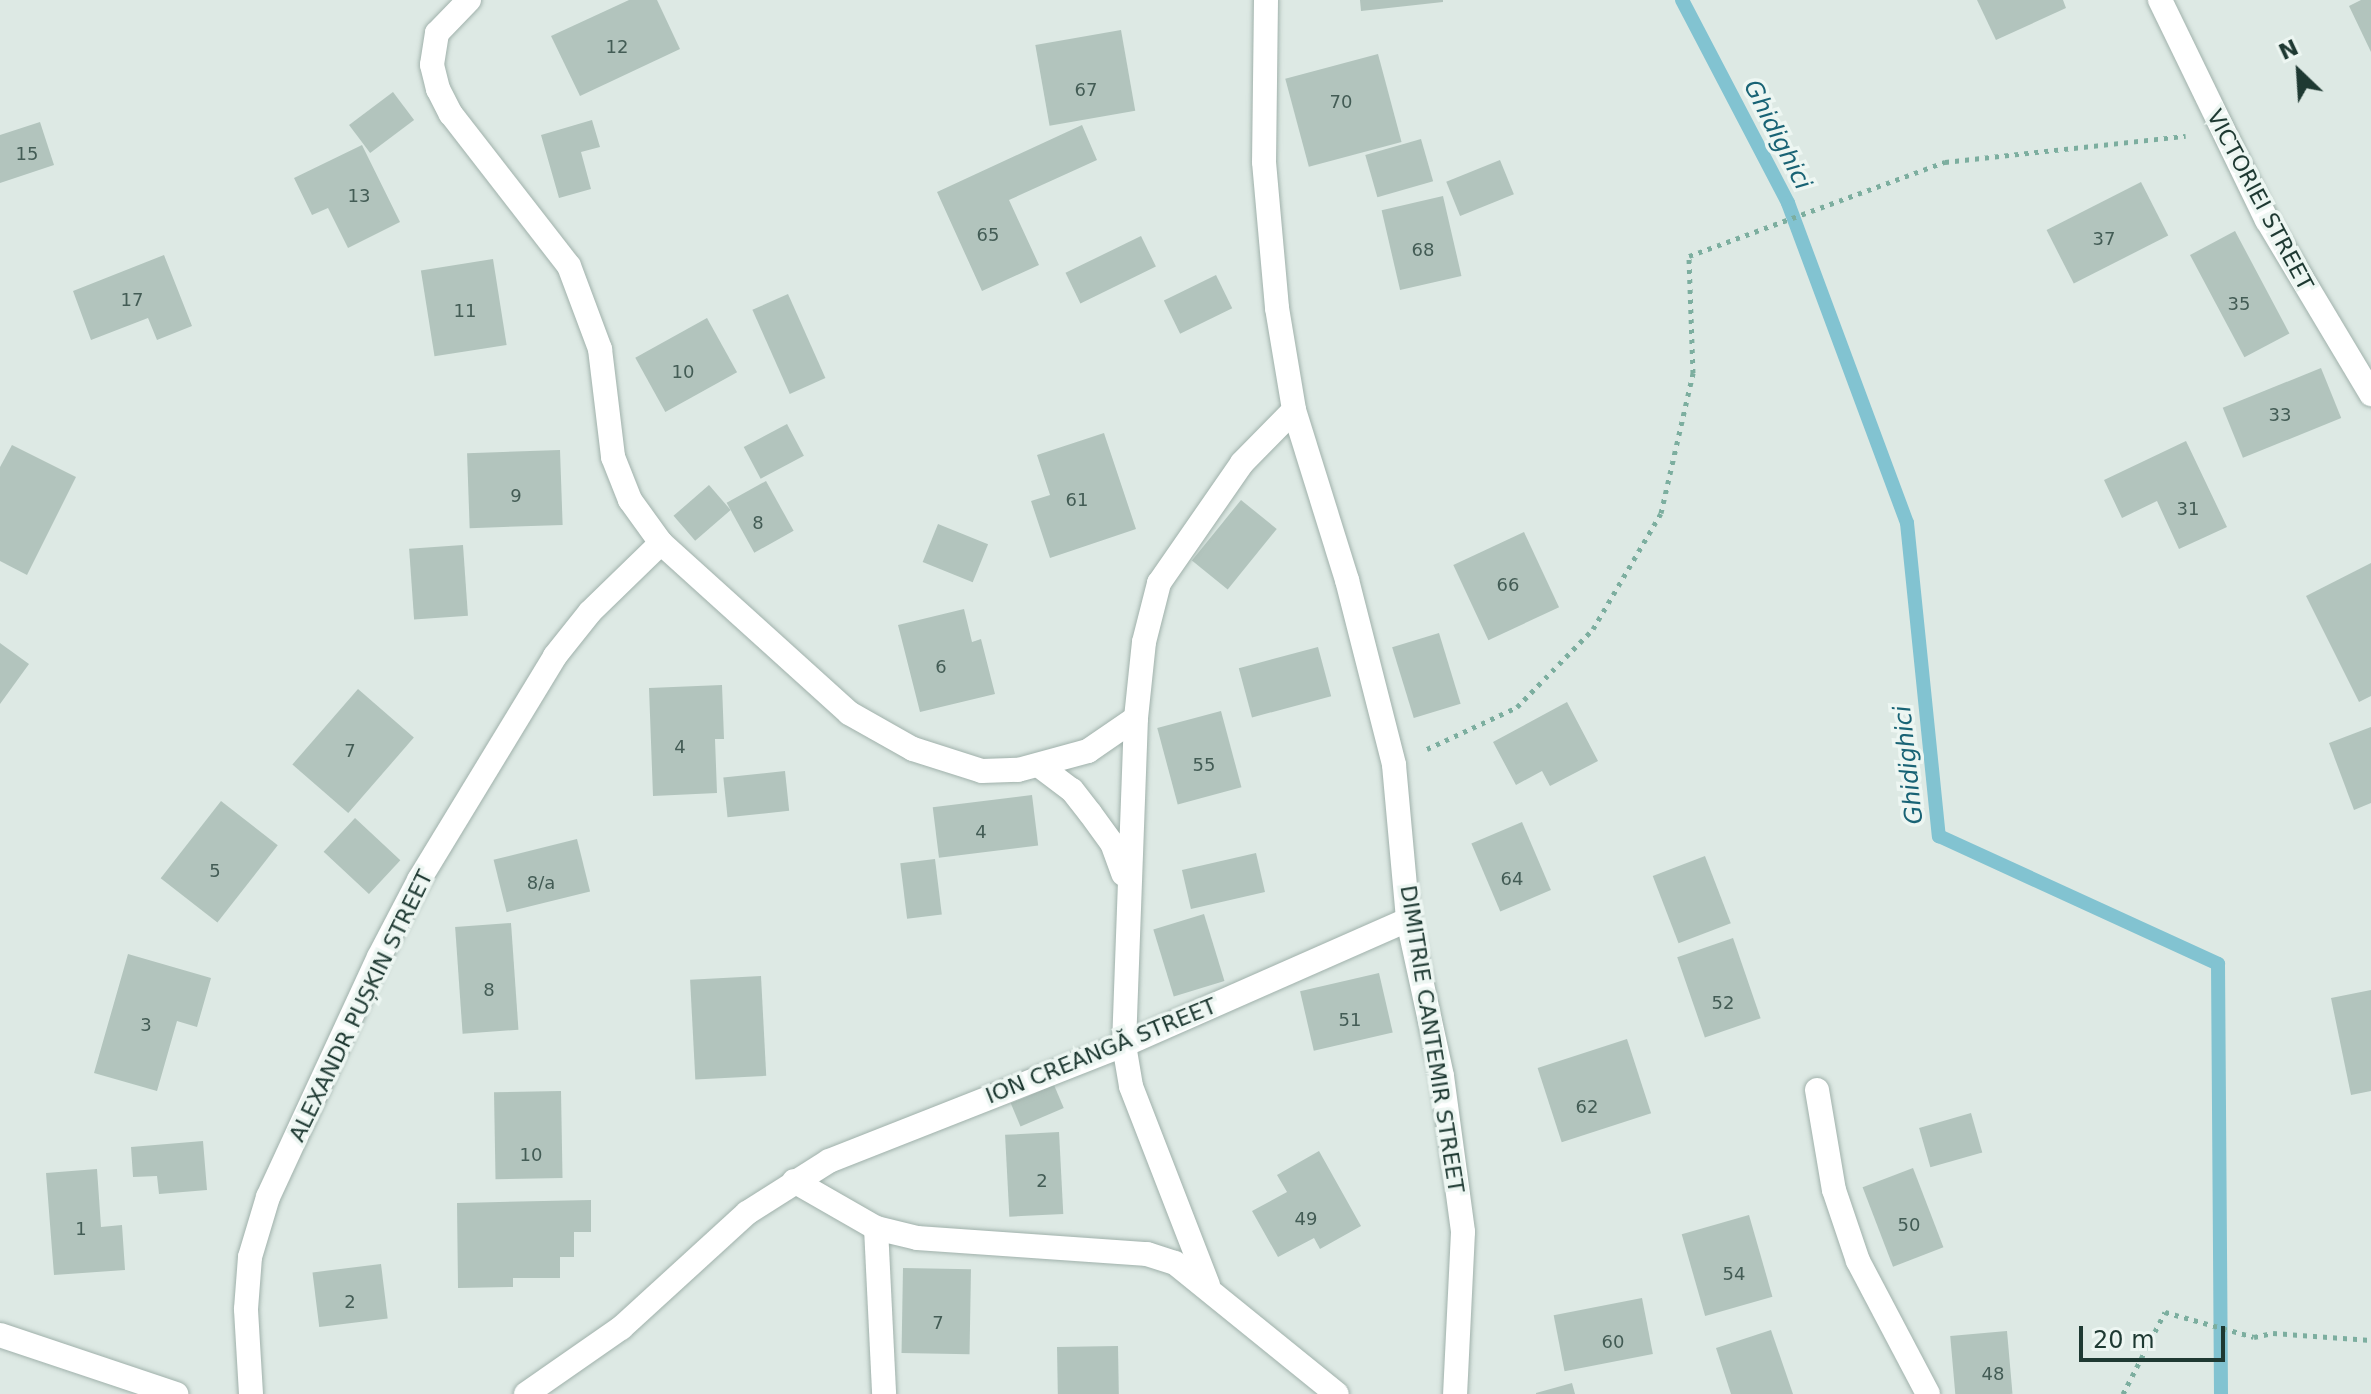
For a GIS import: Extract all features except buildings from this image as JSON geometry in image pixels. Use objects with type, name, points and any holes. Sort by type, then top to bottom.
[{"type":"street","points":[[469,0],[437,33],[432,65],[438,89],[451,114],[569,266],[587,304],[600,349],[613,457],[630,500],[661,543],[791,665],[881,734],[982,771],[1041,767],[1088,751],[1136,718]]},
{"type":"street","name":"DIMITRIE CANTEMIR STREET","points":[[1266,0],[1264,162],[1277,308],[1294,410],[1347,580],[1394,765],[1408,920],[1442,1076],[1463,1232],[1455,1394]]},
{"type":"street","name":"VICTORIEI STREET","points":[[2160,0],[2267,220],[2371,394]]},
{"type":"street","points":[[1208,1285],[1131,1086],[1124,1045],[1131,936],[1127,887],[1136,718],[1144,642],[1159,583],[1242,463],[1294,410]]},
{"type":"street","name":"ALEXANDR PUȘKIN STREET","points":[[251,1394],[246,1309],[250,1257],[268,1197],[379,957],[427,866],[555,656],[590,612],[661,543]]},
{"type":"street","points":[[1041,767],[1072,790],[1112,843],[1127,887]]},
{"type":"street","name":"ION CREANGĂ STREET","points":[[526,1394],[621,1328],[747,1213],[794,1181],[900,1130],[1124,1045],[1408,920]]},
{"type":"street","points":[[1817,1090],[1834,1190],[1858,1261],[1928,1394]]},
{"type":"street","points":[[794,1181],[876,1228],[917,1238],[1147,1254],[1175,1263],[1208,1285],[1337,1394]]},
{"type":"street","points":[[876,1228],[884,1394]]},
{"type":"street","points":[[0,1335],[176,1394]]},
{"type":"path","points":[[1394,765],[1517,707],[1593,629],[1661,513],[1693,373],[1689,256],[1945,162],[2223,132]]},
{"type":"path","points":[[2123,1394],[2165,1312],[2254,1337],[2273,1333],[2371,1340]]},
{"type":"waterway","name":"Ghidighici","points":[[1682,0],[1788,203],[1907,523],[1939,836],[2218,964],[2221,1394]]}]
